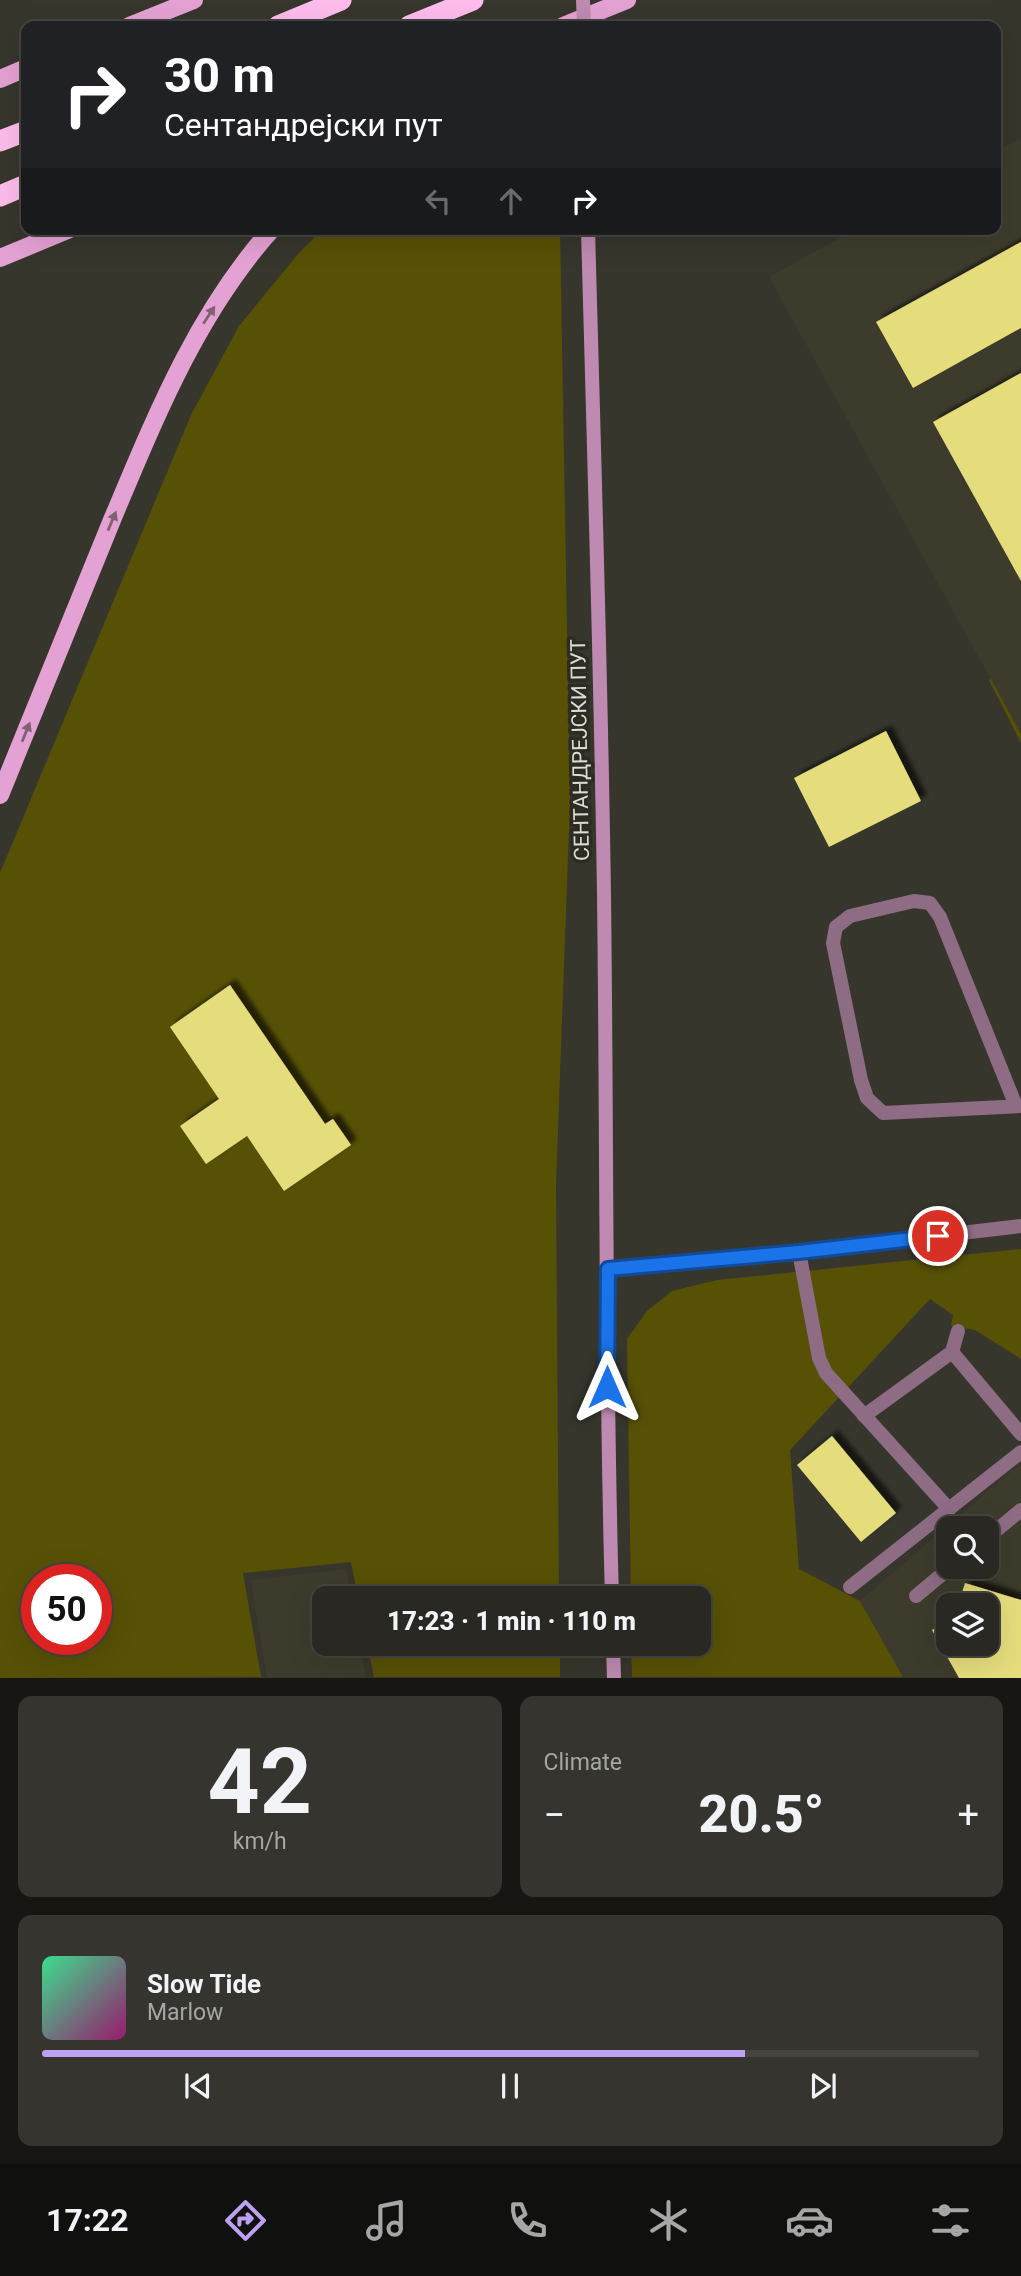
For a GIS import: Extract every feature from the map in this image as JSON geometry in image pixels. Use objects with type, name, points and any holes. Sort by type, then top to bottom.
[{"type":"highway","points":[[290,21],[341,0]]},
{"type":"highway","points":[[422,21],[474,0]]},
{"type":"highway","points":[[0,142],[21,133]]},
{"type":"highway","points":[[0,196],[21,187]]},
{"type":"main road","points":[[142,21],[194,0]]},
{"type":"main road","points":[[583,0],[584,21]]},
{"type":"main road","points":[[575,21],[627,0]]},
{"type":"main road","points":[[0,79],[21,70]]},
{"type":"main road","points":[[0,258],[56,235]]},
{"type":"main road","points":[[0,795],[139,456],[176,376],[199,330],[223,292],[267,235]]},
{"type":"main road","name":"СЕНТАНДРЕЈСКИ ПУТ","points":[[588,235],[603,814],[607,1436],[612,1586]]},
{"type":"main road","points":[[613,1656],[614,1678]]},
{"type":"street","points":[[914,901],[930,903],[940,917],[1019,1106],[883,1113],[867,1098],[833,943],[836,927],[850,916],[914,901]]},
{"type":"street","points":[[608,1269],[799,1252],[1021,1226]]},
{"type":"street","points":[[799,1252],[819,1358],[826,1373],[949,1509]]},
{"type":"street","points":[[864,1416],[952,1352],[958,1331]]},
{"type":"street","points":[[952,1352],[1021,1434]]},
{"type":"street","points":[[849,1587],[1021,1452]]},
{"type":"street","points":[[999,1528],[1021,1510]]},
{"type":"street","points":[[916,1596],[936,1579]]},
{"type":"shaded area","points":[[1021,138],[1021,734],[769,277],[845,235],[1001,235],[1001,149]]},
{"type":"shaded area","points":[[317,235],[560,235],[570,802],[556,1184],[559,1586],[356,1586],[351,1562],[243,1573],[261,1677],[0,1678],[0,873],[191,415],[239,326]]},
{"type":"shaded area","points":[[991,679],[1021,734],[1021,743],[989,680]]},
{"type":"shaded area","points":[[1021,1249],[1021,1359],[975,1330],[951,1326],[953,1315],[930,1299],[790,1450],[799,1569],[860,1601],[903,1677],[632,1677],[631,1656],[711,1656],[711,1586],[631,1586],[627,1339],[647,1311],[672,1291],[717,1280]]},
{"type":"shaded area","points":[[1021,1463],[1021,1677],[903,1677],[860,1601],[936,1536],[936,1579],[999,1579],[999,1516],[959,1516]]},
{"type":"shaded area","points":[[346,1569],[349,1586],[312,1586],[312,1656],[362,1656],[366,1677],[267,1677],[251,1580]]},
{"type":"shaded area","points":[[370,1656],[560,1656],[560,1677],[374,1677]]},
{"type":"building","points":[[1021,242],[1021,328],[913,388],[876,322]]},
{"type":"building","points":[[1021,373],[1021,581],[933,422]]},
{"type":"building","points":[[886,731],[921,801],[829,847],[794,778]]},
{"type":"building","points":[[230,985],[325,1124],[333,1119],[351,1145],[284,1191],[247,1136],[206,1164],[180,1126],[219,1099],[170,1027]]},
{"type":"building","points":[[832,1436],[896,1513],[861,1542],[797,1465]]},
{"type":"building","points":[[965,1583],[998,1593],[962,1593]]},
{"type":"building","points":[[999,1593],[1021,1600],[1021,1678],[959,1678],[947,1656],[999,1656]]},
{"type":"route","points":[[607,1387],[608,1269],[938,1236]]}]
